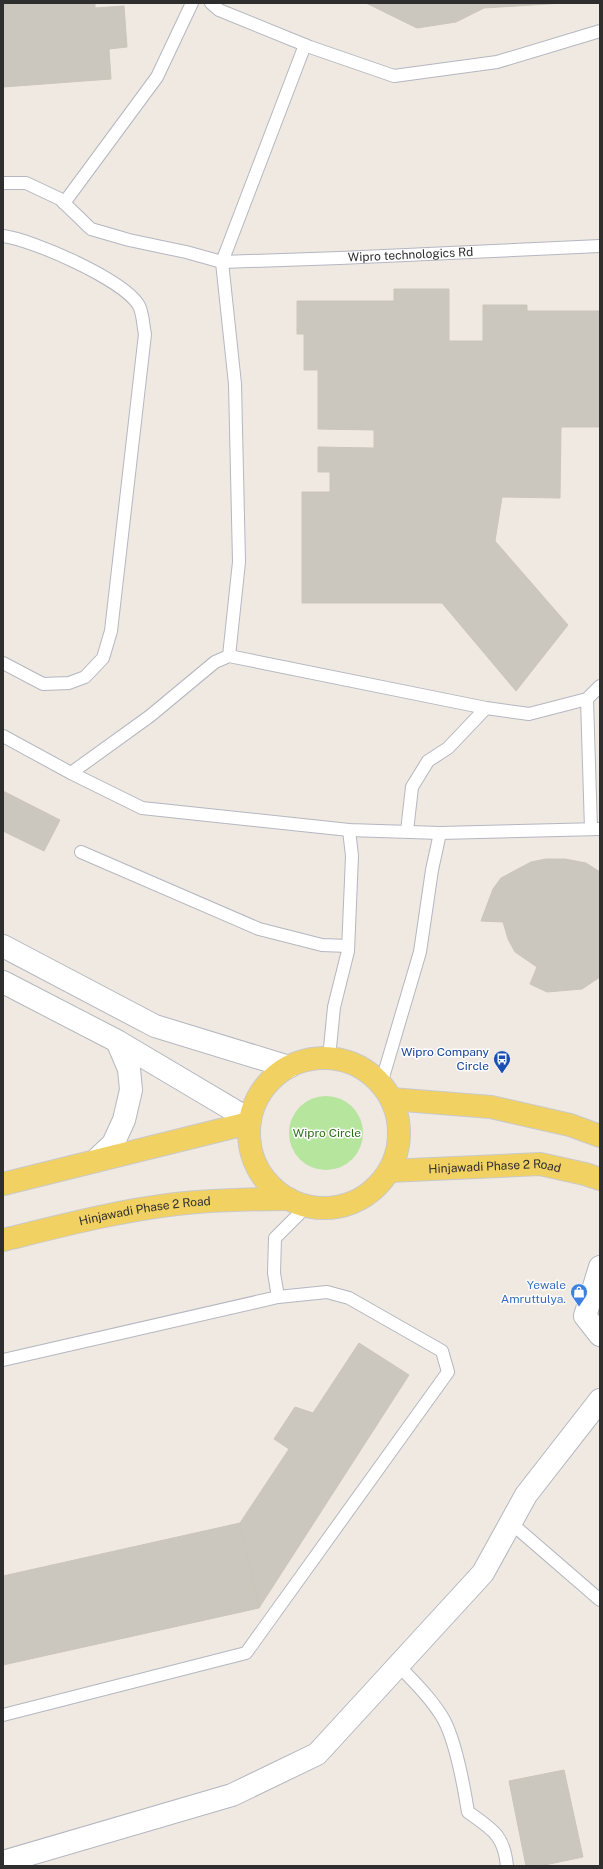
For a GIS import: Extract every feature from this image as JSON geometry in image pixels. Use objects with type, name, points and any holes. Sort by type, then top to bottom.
[{"type":"main road","points":[[329,1058],[349,1062],[366,1071],[386,1092],[398,1117],[399,1135],[396,1154],[388,1171],[377,1186],[362,1197],[344,1205],[332,1207],[298,1202],[274,1188],[262,1175],[253,1159],[249,1141],[249,1121],[255,1103],[263,1089],[274,1076],[289,1067],[308,1060],[329,1058]]},
{"type":"main road","points":[[386,1092],[491,1107],[570,1124],[600,1136]]},
{"type":"main road","points":[[3,1184],[249,1121]]},
{"type":"main road","name":"Hinjawadi Phase 2 Road","points":[[388,1171],[540,1164],[585,1174],[600,1179]]},
{"type":"main road","name":"Hinjawadi Phase 2 Road","points":[[3,1240],[107,1215],[176,1204],[239,1199],[298,1202]]},
{"type":"street","points":[[3,946],[155,1026],[289,1067]]},
{"type":"street","points":[[3,982],[117,1041],[249,1121]]},
{"type":"street","points":[[95,1161],[113,1144],[124,1120],[130,1090],[129,1069],[117,1041]]},
{"type":"street","points":[[600,1266],[585,1316],[600,1335]]},
{"type":"street","points":[[3,1862],[232,1795],[317,1754],[483,1573],[526,1495],[600,1400]]},
{"type":"lane","points":[[64,202],[157,77],[192,3]]},
{"type":"lane","points":[[211,3],[219,10],[305,45],[394,76],[497,62],[600,31]]},
{"type":"lane","points":[[229,656],[239,562],[235,384],[222,262],[305,45]]},
{"type":"lane","name":"Wipro technologics Rd","points":[[3,183],[26,183],[60,199],[91,229],[129,240],[186,252],[222,262],[372,257],[600,246]]},
{"type":"lane","points":[[3,236],[13,238],[66,257],[114,283],[139,305],[145,334],[111,631],[103,658],[86,677],[69,683],[43,684],[3,663]]},
{"type":"lane","points":[[71,773],[150,716],[215,662],[229,656],[486,708],[529,714],[586,699],[600,686]]},
{"type":"lane","points":[[3,736],[71,773],[142,808],[349,830],[440,833],[595,829],[586,699]]},
{"type":"lane","points":[[407,831],[412,788],[428,761],[448,748],[486,708]]},
{"type":"lane","points":[[329,1058],[334,1007],[348,946],[352,856],[349,830]]},
{"type":"lane","points":[[386,1092],[396,1027],[420,952],[432,870],[440,833]]},
{"type":"lane","points":[[81,852],[259,929],[322,945],[348,946]]},
{"type":"lane","points":[[278,1297],[274,1273],[274,1238],[298,1202]]},
{"type":"lane","points":[[3,1360],[278,1297],[327,1292],[349,1298],[442,1351],[448,1372],[246,1653],[3,1715]]},
{"type":"lane","points":[[510,1522],[600,1600]]},
{"type":"lane","points":[[399,1666],[429,1698],[444,1721],[464,1787],[468,1812],[489,1826],[501,1838],[508,1866]]},
{"type":"green space","name":"Wipro Circle","points":[[326,1096],[340,1099],[352,1107],[360,1119],[363,1133],[360,1147],[352,1159],[340,1167],[326,1170],[312,1167],[300,1159],[292,1147],[289,1133],[292,1119],[300,1107],[312,1099]]},
{"type":"building","points":[[3,3],[95,3],[95,8],[124,6],[127,47],[109,49],[111,79],[3,87]]},
{"type":"building","points":[[366,3],[564,3],[484,8],[456,22],[417,28]]},
{"type":"building","points":[[394,289],[449,289],[449,341],[483,341],[483,305],[527,305],[527,311],[600,311],[600,427],[561,427],[560,498],[502,497],[495,541],[568,625],[516,691],[442,603],[302,603],[302,492],[330,492],[330,472],[318,472],[318,447],[374,448],[374,430],[318,429],[318,370],[304,370],[304,334],[297,334],[297,301],[394,301]]},
{"type":"building","points":[[3,791],[60,820],[44,851],[3,831]]},
{"type":"building","points":[[546,859],[565,859],[586,863],[600,872],[600,977],[582,989],[547,992],[530,984],[537,967],[515,952],[508,939],[503,922],[481,921],[493,889],[501,878],[531,862]]},
{"type":"building","points":[[359,1343],[409,1375],[259,1608],[240,1523],[289,1449],[274,1439],[295,1407],[313,1413]]},
{"type":"building","points":[[240,1523],[259,1608],[3,1665],[3,1576]]},
{"type":"building","points":[[564,1770],[583,1857],[540,1866],[526,1866],[509,1781]]},
{"type":"place","name":"Wipro Company Circle","points":[[502,1074]]},
{"type":"place","name":"Yewale Amruttulya.","points":[[579,1307]]}]
